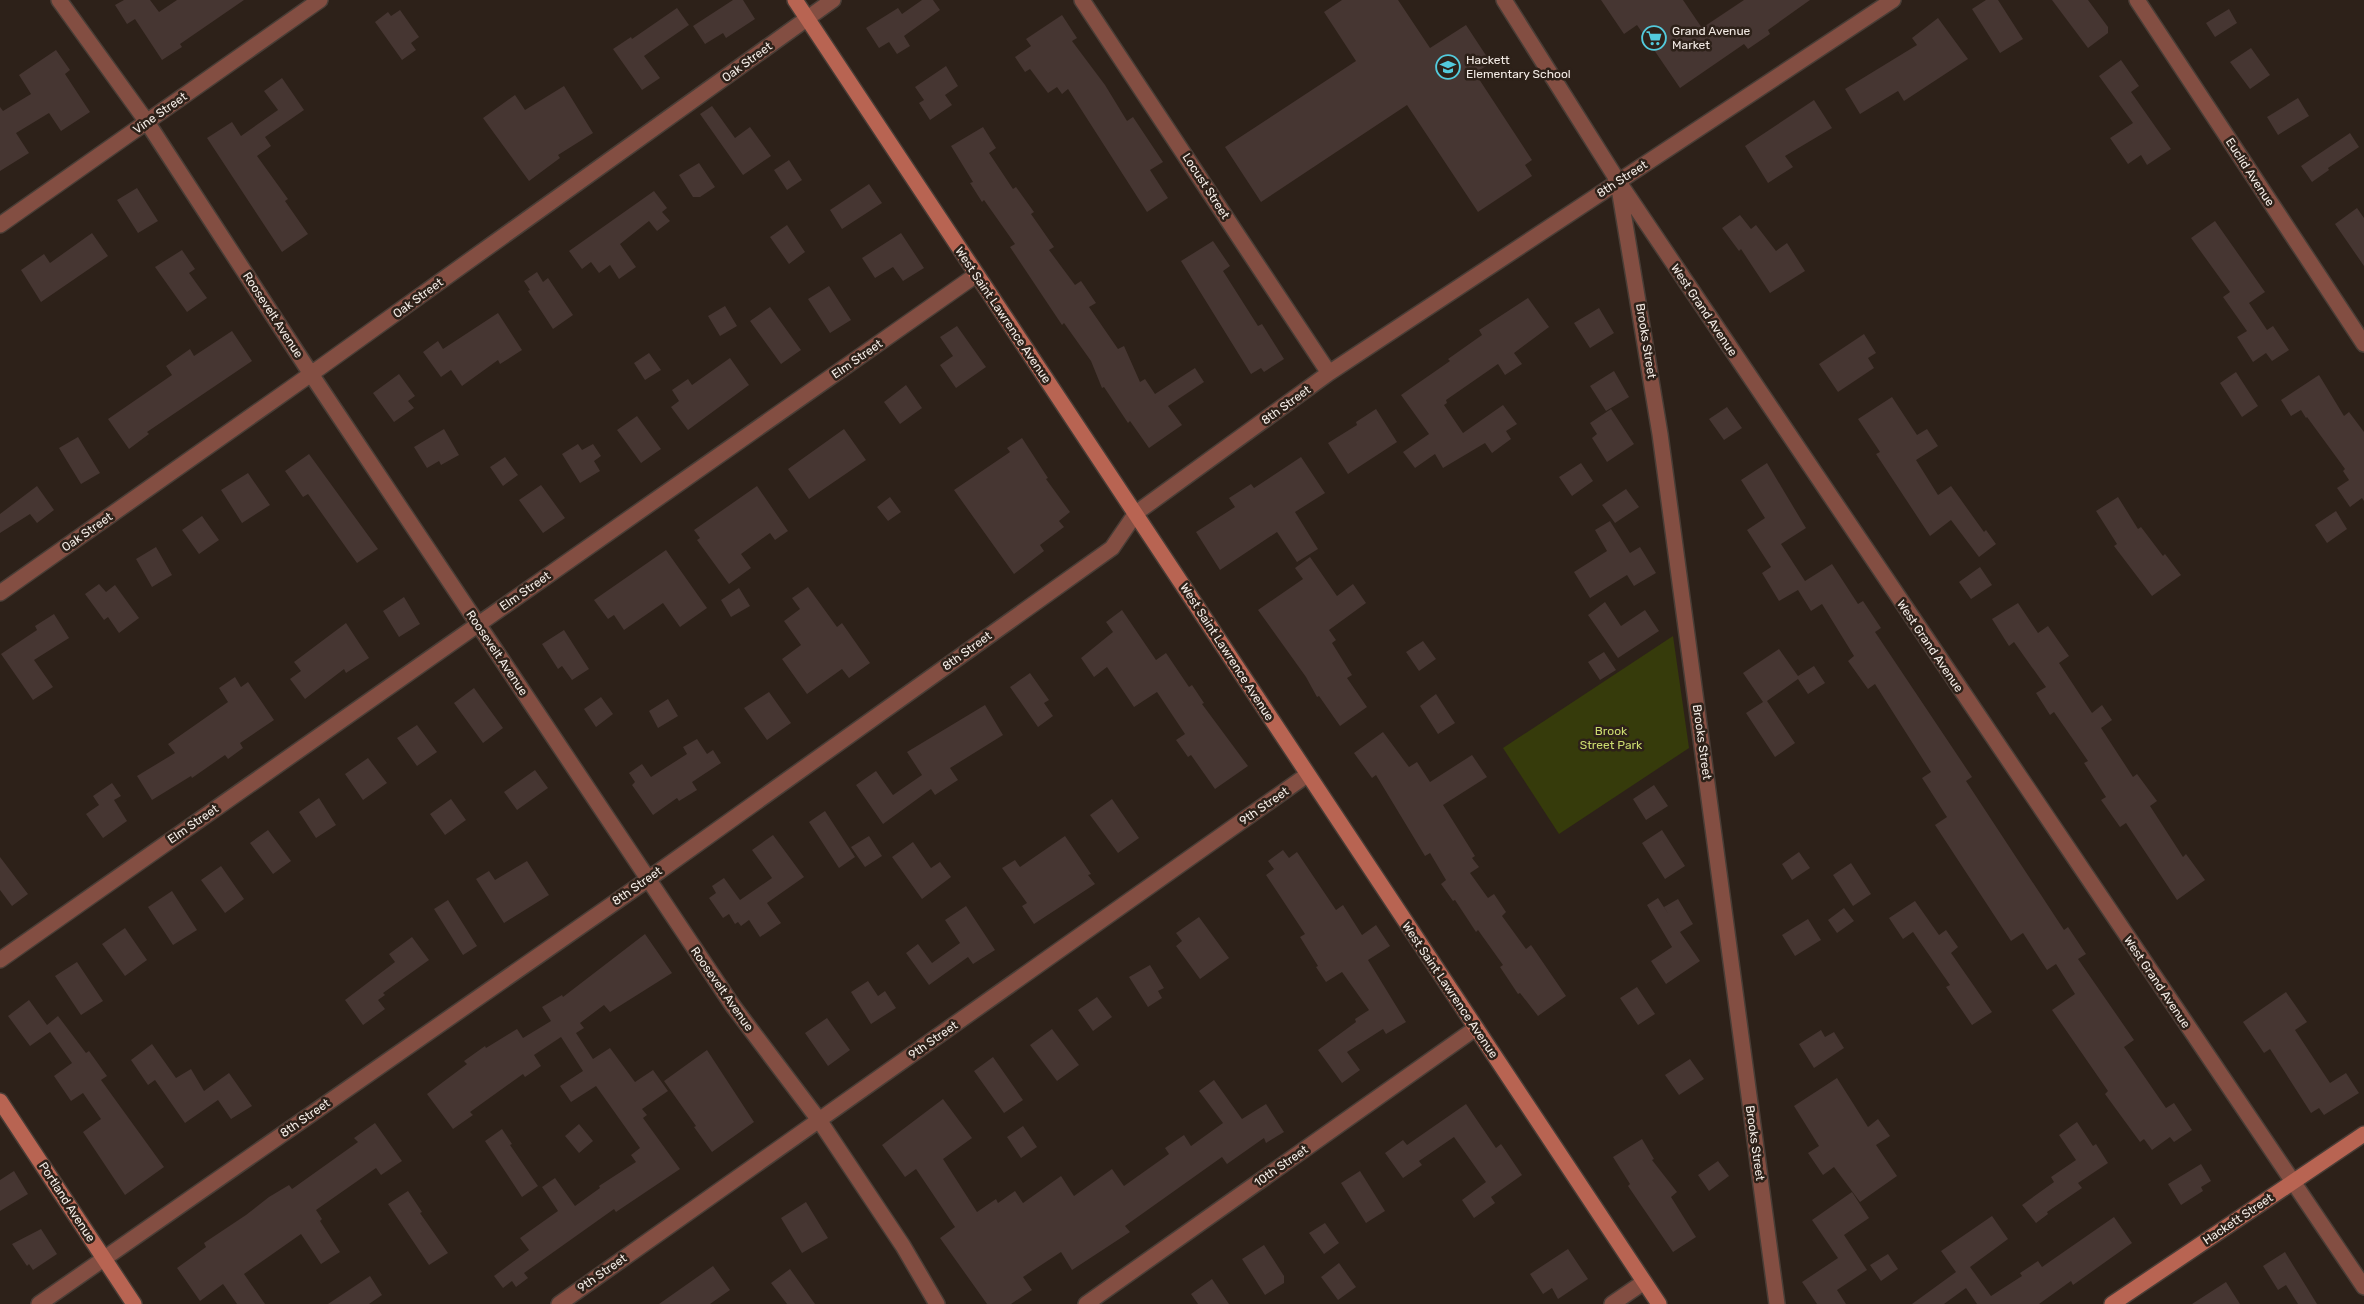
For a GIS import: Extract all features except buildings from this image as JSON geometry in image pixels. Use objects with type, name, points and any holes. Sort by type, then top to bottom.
[{"type":"street","name":"Roosevelt Avenue","points":[[59,0],[147,122],[311,374],[647,880],[733,1006],[819,1120],[903,1246],[937,1304]]},
{"type":"street","name":"Vine Street","points":[[0,225],[320,0]]},
{"type":"street","name":"West Saint Lawrence Avenue","points":[[795,0],[1659,1304]]},
{"type":"street","name":"Oak Street","points":[[0,593],[311,374],[833,0]]},
{"type":"street","name":"Locust Street","points":[[1082,0],[1330,373]]},
{"type":"street","name":"West Grand Avenue","points":[[1504,0],[1618,181],[2364,1288]]},
{"type":"street","name":"8th Street","points":[[39,1304],[647,880],[1112,548],[1136,513],[1330,373],[1893,0]]},
{"type":"street","name":"Euclid Avenue","points":[[2137,0],[2364,344]]},
{"type":"street","name":"Brooks Street","points":[[1618,181],[1639,297],[1660,434],[1777,1304]]},
{"type":"street","name":"Elm Street","points":[[0,960],[976,275]]},
{"type":"street","name":"9th Street","points":[[559,1304],[1308,775]]},
{"type":"street","name":"10th Street","points":[[1086,1304],[1476,1028]]},
{"type":"street","name":"Portland Avenue","points":[[0,1101],[134,1304]]},
{"type":"street","name":"Hackett Street","points":[[2112,1304],[2364,1134]]},
{"type":"street","points":[[1612,1304],[1644,1282]]},
{"type":"green space","name":"Brook Street Park","points":[[1673,636],[1689,748],[1559,834],[1503,748]]},
{"type":"place","name":"Grand Avenue Market","points":[[1654,38]]},
{"type":"place","name":"Hackett Elementary School","points":[[1448,67]]}]
